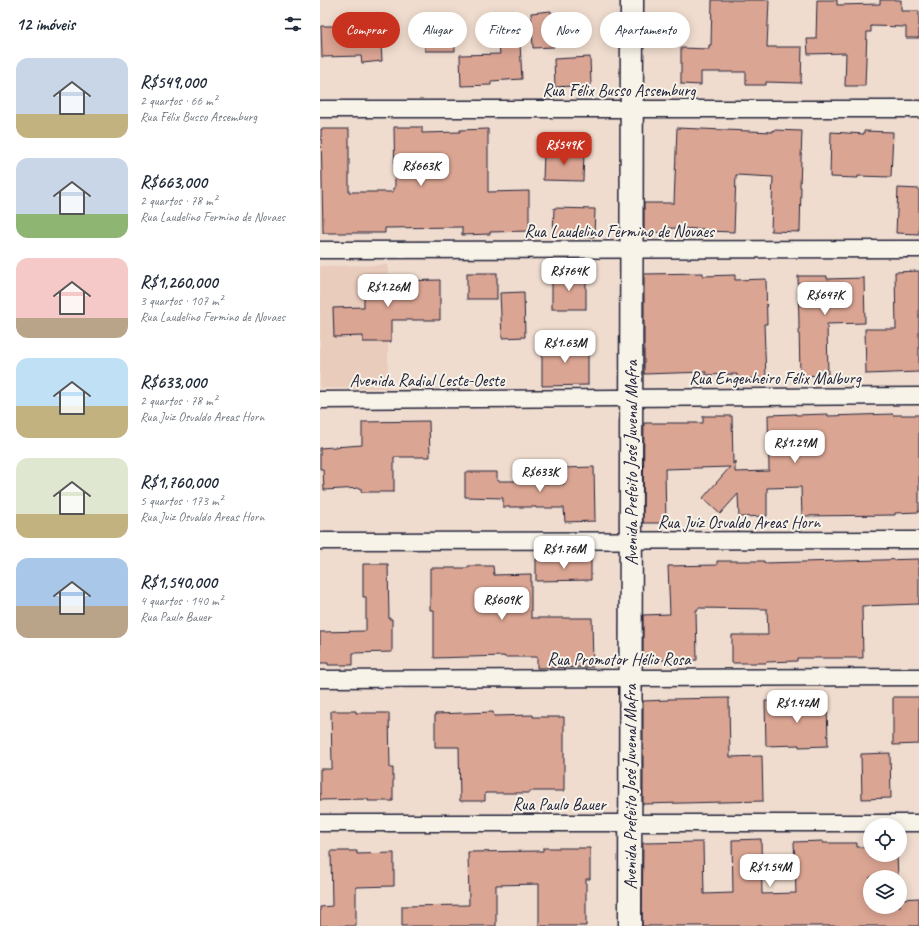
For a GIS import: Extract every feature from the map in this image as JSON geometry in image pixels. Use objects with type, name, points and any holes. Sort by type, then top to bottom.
[{"type":"main road","name":"Avenida Prefeito José Juvenal Mafra","points":[[630,926],[632,0]]},
{"type":"street","name":"Rua Félix Busso Assemburg","points":[[320,109],[919,109]]},
{"type":"street","name":"Rua Laudelino Fermino de Novaes","points":[[320,250],[919,249]]},
{"type":"street","name":"Rua Engenheiro Félix Malburg","points":[[631,398],[919,396]]},
{"type":"street","name":"Avenida Radial Leste-Oeste","points":[[320,400],[631,398]]},
{"type":"street","name":"Rua Juiz Osvaldo Areas Horn","points":[[320,541],[919,540]]},
{"type":"street","name":"Rua Promotor Hélio Rosa","points":[[320,679],[919,677]]},
{"type":"street","name":"Rua Paulo Bauer","points":[[320,824],[919,823]]},
{"type":"shaded area","points":[[388,265],[388,388],[320,388],[320,266]]},
{"type":"building","points":[[712,0],[769,0],[767,47],[802,47],[801,83],[766,82],[766,85],[746,85],[746,72],[701,72],[701,85],[681,84],[681,48],[709,49],[709,45],[711,45]]},
{"type":"building","points":[[817,0],[837,0],[837,5],[880,4],[880,0],[901,0],[901,11],[919,11],[919,38],[906,38],[906,27],[871,26],[871,32],[867,32],[865,86],[845,86],[846,53],[808,54],[807,39],[816,39]]},
{"type":"building","points":[[541,12],[541,48],[533,48],[533,13]]},
{"type":"building","points":[[321,26],[332,26],[332,48],[381,48],[382,61],[362,63],[361,56],[322,57]]},
{"type":"building","points":[[425,48],[455,48],[455,51],[425,51]]},
{"type":"building","points":[[499,48],[520,48],[522,79],[491,81],[491,85],[461,86],[460,55],[500,54]]},
{"type":"building","points":[[590,57],[591,85],[555,87],[554,59]]},
{"type":"building","points":[[394,127],[422,127],[422,133],[460,132],[460,130],[488,129],[488,192],[529,191],[529,231],[490,232],[490,234],[462,235],[462,227],[385,228],[385,233],[323,233],[321,129],[349,129],[349,192],[393,192],[393,188],[395,188]]},
{"type":"building","points":[[677,128],[773,132],[773,130],[802,131],[800,232],[771,231],[773,177],[736,175],[734,232],[705,231],[705,229],[666,228],[666,232],[644,233],[644,203],[674,203]]},
{"type":"building","points":[[864,131],[893,132],[891,177],[830,177],[831,132],[864,134]]},
{"type":"building","points":[[544,152],[584,153],[583,181],[543,180]]},
{"type":"building","points":[[898,188],[919,189],[919,234],[896,233]]},
{"type":"building","points":[[554,208],[595,209],[594,237],[553,236]]},
{"type":"building","points":[[919,271],[919,372],[866,374],[865,329],[896,329],[895,272]]},
{"type":"building","points":[[467,273],[497,273],[497,299],[467,299]]},
{"type":"building","points":[[703,273],[703,276],[735,275],[735,280],[766,279],[767,324],[764,324],[766,378],[737,379],[737,374],[706,375],[706,372],[644,374],[644,274]]},
{"type":"building","points":[[552,274],[586,274],[586,309],[552,309]]},
{"type":"building","points":[[364,275],[391,276],[391,281],[440,280],[440,320],[391,320],[391,342],[363,342],[363,336],[334,337],[333,308],[364,307]]},
{"type":"building","points":[[798,276],[827,276],[827,279],[864,278],[865,323],[827,324],[828,375],[800,376]]},
{"type":"building","points":[[524,292],[525,337],[502,338],[500,293]]},
{"type":"building","points":[[588,342],[588,385],[542,386],[542,343]]},
{"type":"building","points":[[828,414],[828,416],[893,414],[919,415],[919,512],[895,513],[895,515],[802,516],[801,487],[767,488],[767,516],[739,517],[738,494],[720,514],[703,498],[730,467],[665,469],[666,523],[643,523],[644,423],[703,423],[703,416],[732,416],[733,464],[735,461],[735,472],[769,471],[768,415]]},
{"type":"building","points":[[429,421],[430,457],[394,457],[394,492],[361,492],[361,488],[324,490],[323,469],[320,469],[320,448],[362,445],[362,422]]},
{"type":"building","points":[[594,467],[595,521],[565,522],[564,508],[503,507],[503,498],[465,497],[465,472],[497,472],[497,481],[531,481],[531,483],[564,484],[563,468]]},
{"type":"building","points":[[591,558],[591,580],[536,581],[536,559]]},
{"type":"building","points":[[919,559],[919,604],[862,606],[863,658],[797,658],[797,661],[732,663],[732,635],[768,635],[767,609],[698,608],[698,610],[696,610],[697,660],[643,660],[643,615],[670,614],[668,566],[717,565],[717,561],[764,561],[764,563]]},
{"type":"building","points":[[363,564],[388,564],[389,619],[392,619],[392,652],[353,653],[353,665],[328,665],[328,663],[320,663],[320,632],[366,631],[366,597],[363,597]]},
{"type":"building","points":[[468,566],[493,566],[494,575],[531,574],[531,618],[592,618],[593,667],[537,668],[537,657],[504,656],[434,658],[434,610],[430,610],[430,568],[468,568]]},
{"type":"building","points":[[893,697],[919,697],[919,744],[893,745]]},
{"type":"building","points":[[729,698],[730,757],[762,756],[763,801],[643,804],[643,701]]},
{"type":"building","points":[[765,701],[827,701],[828,746],[766,746]]},
{"type":"building","points":[[331,711],[389,713],[390,768],[393,768],[393,801],[368,801],[368,799],[320,800],[320,769],[331,769],[332,766]]},
{"type":"building","points":[[493,712],[494,716],[533,715],[533,717],[564,717],[564,791],[485,793],[485,801],[460,801],[459,747],[435,747],[435,714]]},
{"type":"building","points":[[890,753],[891,798],[862,799],[861,754]]},
{"type":"building","points":[[761,839],[762,894],[796,893],[794,842],[823,841],[823,843],[857,843],[857,847],[863,847],[863,862],[897,862],[898,870],[863,870],[863,914],[907,914],[907,899],[919,898],[919,926],[642,926],[643,843],[703,842],[704,894],[733,893],[732,840]]},
{"type":"building","points":[[543,848],[590,848],[590,879],[586,879],[586,926],[539,926],[539,884],[496,885],[496,926],[402,926],[402,906],[469,905],[468,852],[543,851]]},
{"type":"building","points":[[331,851],[357,851],[357,854],[394,853],[394,886],[356,887],[356,926],[320,926],[320,907],[332,906]]}]
